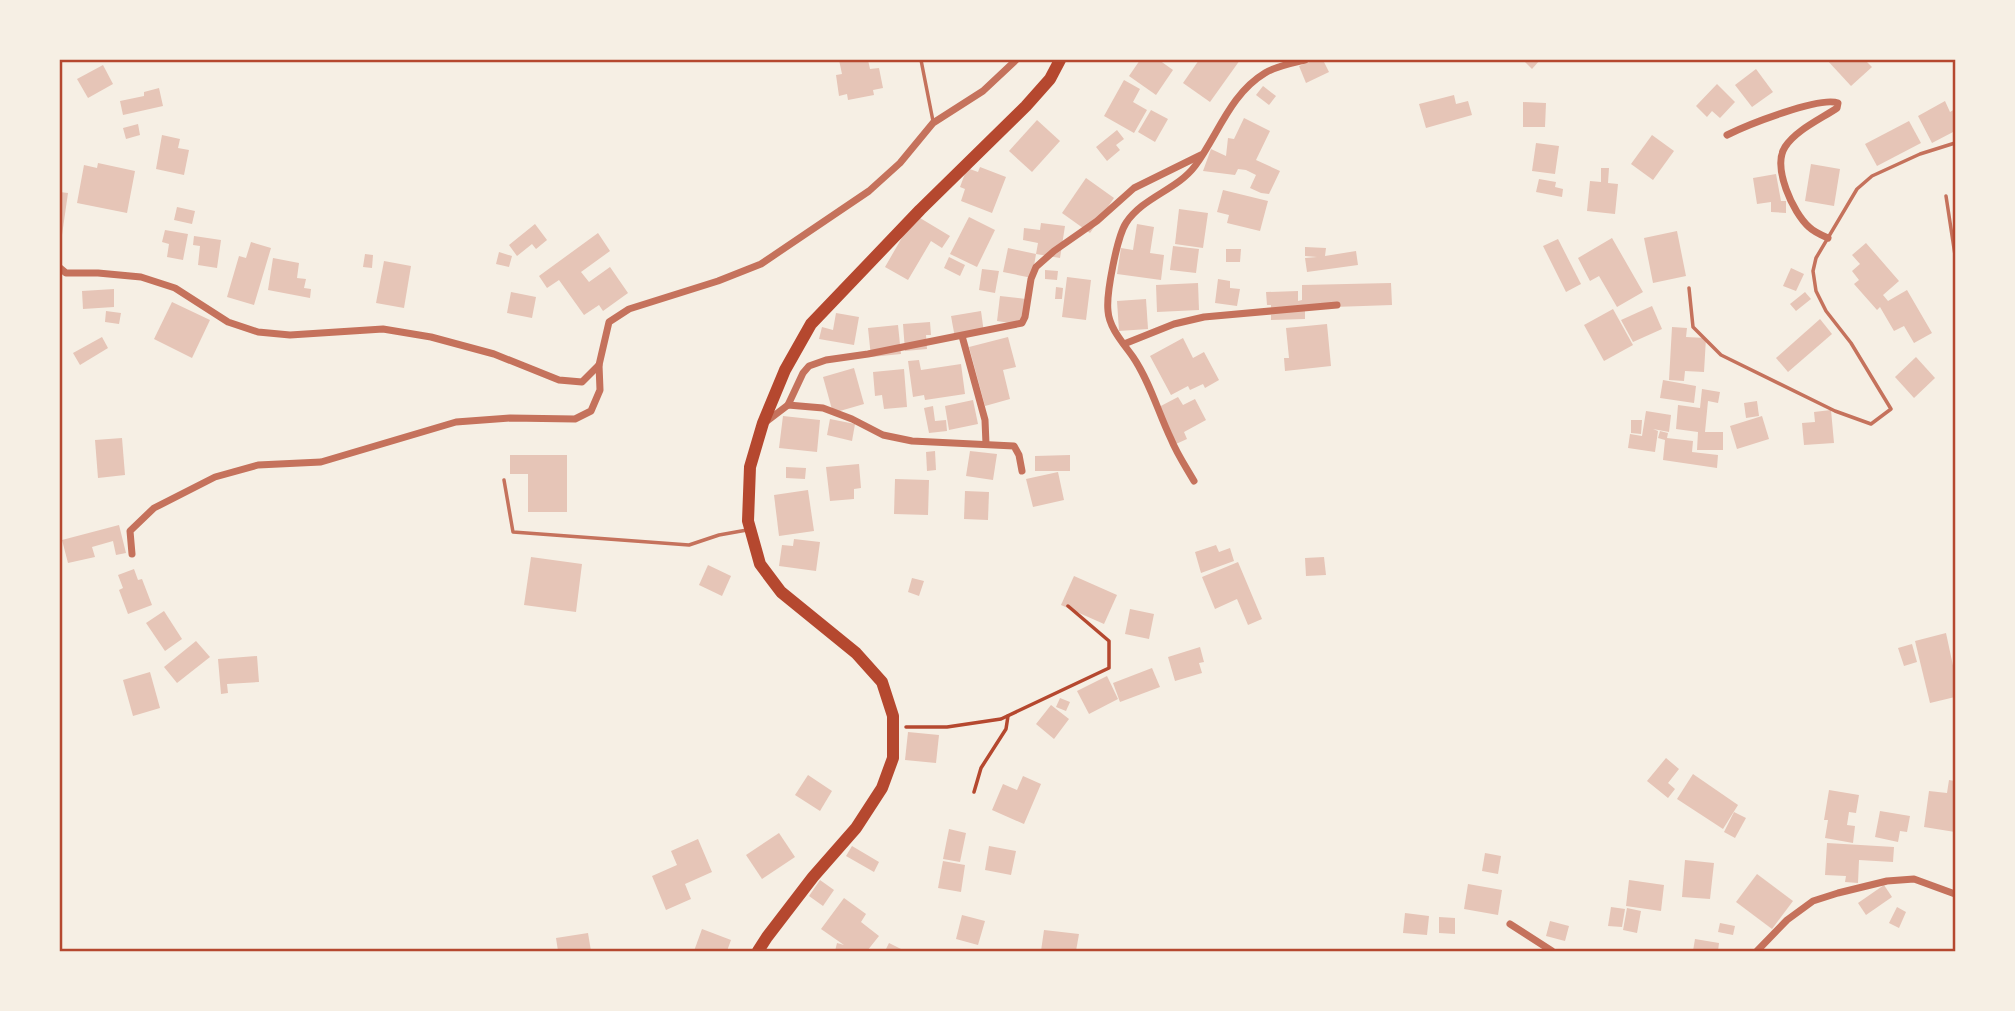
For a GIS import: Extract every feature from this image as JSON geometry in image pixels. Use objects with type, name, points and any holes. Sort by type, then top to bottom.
[{"type":"main road","points":[[758,951],[813,877],[856,828],[882,788],[893,758],[893,716],[882,682],[856,653],[781,592],[760,564],[748,521],[750,467],[763,424],[785,370],[811,324],[920,210],[1026,106],[1050,79],[1060,60]]},
{"type":"street","points":[[132,554],[130,531],[154,509],[215,477],[258,465],[321,462],[456,422],[510,418],[575,419],[592,411],[600,390],[599,365],[609,322],[629,309],[718,281],[761,264],[869,191],[900,163],[933,123],[983,91],[1016,60]]},
{"type":"street","points":[[1194,481],[1171,441],[1144,373],[1114,330],[1108,312],[1113,266],[1126,224],[1143,204],[1182,179],[1194,166],[1245,89],[1266,72],[1305,60]]},
{"type":"street","points":[[1727,135],[1753,122],[1831,100],[1838,103],[1837,108],[1795,137],[1784,149],[1780,163],[1782,179],[1807,226],[1828,238]]},
{"type":"street","points":[[763,424],[788,405],[803,373],[810,366],[826,360],[1022,323],[1036,267],[1097,221],[1134,188],[1202,154]]},
{"type":"street","points":[[60,268],[66,273],[141,277],[175,288],[228,322],[258,332],[290,335],[383,329],[431,337],[494,354],[559,380],[582,382],[599,365]]},
{"type":"street","points":[[1124,344],[1174,324],[1204,317],[1336,305]]},
{"type":"street","points":[[962,336],[985,420],[986,444]]},
{"type":"street","points":[[788,405],[824,408],[883,435],[912,441],[1014,446],[1022,471]]},
{"type":"street","points":[[1756,951],[1796,913],[1813,901],[1838,892],[1888,881],[1913,879],[1955,894]]},
{"type":"street","points":[[1510,925],[1552,951]]},
{"type":"lane","points":[[921,60],[933,123]]},
{"type":"lane","points":[[1689,288],[1693,327],[1721,355],[1835,411],[1871,424],[1891,409],[1851,343],[1826,311],[1816,291],[1813,271],[1816,258],[1857,188],[1872,176],[1920,154],[1955,143]]},
{"type":"lane","points":[[1946,196],[1955,255]]},
{"type":"lane","points":[[504,480],[513,531],[689,545],[719,535],[751,529]]},
{"type":"path","points":[[893,727],[947,727],[1001,719],[1109,667],[1109,641],[1068,606]]},
{"type":"path","points":[[974,792],[981,768],[1006,729],[1008,716]]},
{"type":"building","points":[[839,60],[868,60],[870,69],[879,68],[883,88],[873,90],[874,95],[848,100],[847,94],[839,96],[836,75],[842,74]]},
{"type":"building","points":[[1140,60],[1159,60],[1173,70],[1156,95],[1129,76]]},
{"type":"building","points":[[1199,60],[1240,60],[1210,102],[1183,83]]},
{"type":"building","points":[[1314,60],[1323,60],[1329,72],[1306,83],[1299,66]]},
{"type":"building","points":[[1540,60],[1532,69],[1525,62]]},
{"type":"building","points":[[1827,60],[1865,60],[1872,67],[1851,86]]},
{"type":"building","points":[[103,65],[113,84],[88,98],[77,79]]},
{"type":"building","points":[[1756,69],[1773,92],[1752,107],[1735,85]]},
{"type":"building","points":[[1124,80],[1140,89],[1133,102],[1147,110],[1134,133],[1104,116]]},
{"type":"building","points":[[1717,84],[1735,102],[1720,118],[1712,111],[1707,117],[1696,106]]},
{"type":"building","points":[[1263,86],[1276,96],[1269,105],[1256,95]]},
{"type":"building","points":[[159,88],[163,106],[123,115],[120,101],[144,96],[144,92]]},
{"type":"building","points":[[1454,95],[1456,104],[1468,101],[1472,115],[1426,128],[1419,104]]},
{"type":"building","points":[[1945,101],[1950,112],[1955,109],[1955,131],[1932,143],[1918,116]]},
{"type":"building","points":[[1523,102],[1546,103],[1545,127],[1523,127]]},
{"type":"building","points":[[1151,110],[1168,119],[1155,142],[1138,132]]},
{"type":"building","points":[[1244,118],[1270,131],[1256,160],[1280,171],[1269,194],[1250,188],[1256,175],[1246,170],[1238,169],[1235,175],[1203,171],[1211,149],[1226,156],[1228,138],[1234,139]]},
{"type":"building","points":[[1037,120],[1060,141],[1032,172],[1009,151]]},
{"type":"building","points":[[1909,121],[1921,143],[1877,166],[1865,144]]},
{"type":"building","points":[[138,124],[140,135],[126,139],[123,128]]},
{"type":"building","points":[[1117,130],[1124,139],[1116,145],[1120,150],[1107,161],[1096,147]]},
{"type":"building","points":[[162,135],[180,139],[178,148],[189,150],[184,175],[156,169]]},
{"type":"building","points":[[1652,135],[1674,151],[1653,180],[1631,164]]},
{"type":"building","points":[[1536,143],[1559,146],[1555,174],[1532,171]]},
{"type":"building","points":[[98,163],[135,171],[127,213],[77,203],[84,165],[97,168]]},
{"type":"building","points":[[1811,164],[1840,169],[1834,206],[1805,201]]},
{"type":"building","points":[[980,167],[1006,177],[992,213],[961,201],[965,189],[960,187],[967,168],[978,172]]},
{"type":"building","points":[[1601,168],[1609,168],[1608,183],[1618,184],[1615,214],[1587,211],[1590,181],[1601,182]]},
{"type":"building","points":[[1776,174],[1781,201],[1786,201],[1786,213],[1771,212],[1771,202],[1757,204],[1753,178]]},
{"type":"building","points":[[1086,178],[1114,198],[1090,233],[1062,213]]},
{"type":"building","points":[[1539,179],[1556,182],[1555,187],[1563,189],[1562,197],[1536,192]]},
{"type":"building","points":[[1223,190],[1268,201],[1260,231],[1227,223],[1229,215],[1217,212]]},
{"type":"building","points":[[60,192],[68,193],[62,235],[60,235]]},
{"type":"building","points":[[177,207],[195,211],[192,224],[174,220]]},
{"type":"building","points":[[1179,209],[1208,213],[1203,248],[1175,244]]},
{"type":"building","points":[[915,215],[950,236],[942,248],[931,241],[908,280],[885,267]]},
{"type":"building","points":[[969,217],[995,230],[977,267],[950,254]]},
{"type":"building","points":[[1041,223],[1065,226],[1060,258],[1036,254],[1038,243],[1023,240],[1024,228],[1040,230]]},
{"type":"building","points":[[535,224],[547,240],[536,249],[532,244],[517,256],[509,245]]},
{"type":"building","points":[[1137,224],[1154,227],[1150,253],[1164,255],[1161,280],[1117,274],[1121,248],[1133,250]]},
{"type":"building","points":[[165,230],[188,234],[183,260],[167,257],[169,244],[162,242]]},
{"type":"building","points":[[1677,231],[1686,276],[1653,283],[1644,238]]},
{"type":"building","points":[[598,233],[610,251],[581,272],[589,282],[610,267],[628,293],[603,311],[599,305],[584,315],[559,280],[547,288],[539,276]]},
{"type":"building","points":[[194,236],[221,240],[217,268],[198,265],[200,246],[193,245]]},
{"type":"building","points":[[1612,238],[1643,292],[1617,307],[1599,276],[1590,281],[1578,258]]},
{"type":"building","points":[[1558,239],[1581,284],[1566,292],[1543,246]]},
{"type":"building","points":[[251,242],[271,248],[254,305],[227,297],[239,256],[246,258]]},
{"type":"building","points":[[1866,243],[1899,281],[1883,295],[1888,301],[1907,290],[1932,333],[1914,343],[1904,326],[1894,331],[1880,307],[1877,310],[1854,284],[1859,280],[1852,271],[1860,264],[1852,255]]},
{"type":"building","points":[[1173,246],[1199,249],[1196,273],[1170,270]]},
{"type":"building","points":[[1305,247],[1326,248],[1325,256],[1356,251],[1358,265],[1307,272],[1305,258],[1317,257],[1305,256]]},
{"type":"building","points":[[1008,248],[1036,254],[1032,278],[1003,272]]},
{"type":"building","points":[[1226,249],[1241,249],[1240,262],[1226,262]]},
{"type":"building","points":[[499,252],[512,256],[509,267],[496,264]]},
{"type":"building","points":[[365,254],[373,255],[372,268],[363,267]]},
{"type":"building","points":[[949,257],[965,265],[960,276],[944,268]]},
{"type":"building","points":[[273,258],[299,263],[297,278],[306,279],[304,288],[311,289],[310,298],[268,290]]},
{"type":"building","points":[[384,261],[411,266],[404,308],[376,303]]},
{"type":"building","points":[[1791,268],[1804,274],[1796,291],[1783,286]]},
{"type":"building","points":[[982,269],[999,271],[995,293],[979,290]]},
{"type":"building","points":[[1045,270],[1058,271],[1057,280],[1045,279]]},
{"type":"building","points":[[1067,277],[1091,280],[1086,320],[1062,317]]},
{"type":"building","points":[[1218,279],[1230,281],[1230,288],[1240,289],[1237,306],[1215,303]]},
{"type":"building","points":[[1198,283],[1199,310],[1157,312],[1156,285]]},
{"type":"building","points":[[1391,283],[1392,305],[1305,308],[1305,319],[1271,320],[1271,305],[1267,305],[1266,292],[1298,291],[1298,301],[1302,300],[1302,285]]},
{"type":"building","points":[[1056,287],[1063,288],[1062,299],[1055,299]]},
{"type":"building","points":[[114,289],[114,307],[83,309],[82,291]]},
{"type":"building","points":[[511,292],[536,297],[532,318],[507,313]]},
{"type":"building","points":[[1805,292],[1811,299],[1796,311],[1790,304]]},
{"type":"building","points":[[1000,296],[1026,299],[1023,325],[997,321]]},
{"type":"building","points":[[1146,299],[1148,329],[1119,331],[1117,301]]},
{"type":"building","points":[[172,302],[210,320],[192,358],[154,339]]},
{"type":"building","points":[[1652,306],[1662,329],[1633,342],[1621,320]]},
{"type":"building","points":[[1613,309],[1633,345],[1604,361],[1584,325]]},
{"type":"building","points":[[106,311],[121,313],[119,324],[105,322]]},
{"type":"building","points":[[981,311],[984,333],[955,338],[951,316]]},
{"type":"building","points":[[836,313],[859,317],[854,345],[819,339],[822,327],[833,330]]},
{"type":"building","points":[[1820,319],[1832,334],[1788,372],[1776,358]]},
{"type":"building","points":[[930,322],[931,335],[926,335],[927,349],[905,351],[903,324]]},
{"type":"building","points":[[1327,324],[1331,366],[1285,371],[1284,358],[1289,358],[1286,328]]},
{"type":"building","points":[[898,325],[901,354],[871,357],[868,328]]},
{"type":"building","points":[[1672,327],[1687,328],[1686,337],[1706,338],[1704,372],[1685,371],[1684,381],[1669,380]]},
{"type":"building","points":[[102,337],[108,348],[80,365],[73,353]]},
{"type":"building","points":[[1008,337],[1016,367],[1003,370],[1010,399],[985,406],[969,347]]},
{"type":"building","points":[[1183,338],[1193,358],[1204,352],[1219,380],[1205,388],[1203,384],[1190,390],[1188,386],[1171,395],[1150,356]]},
{"type":"building","points":[[1916,357],[1935,378],[1914,398],[1895,377]]},
{"type":"building","points":[[919,360],[921,370],[961,364],[965,394],[925,400],[924,395],[913,397],[908,361]]},
{"type":"building","points":[[854,368],[864,404],[833,413],[823,377]]},
{"type":"building","points":[[904,369],[907,407],[884,409],[882,395],[875,396],[873,372]]},
{"type":"building","points":[[1663,380],[1696,386],[1694,403],[1660,398]]},
{"type":"building","points":[[1702,389],[1720,392],[1718,403],[1708,401],[1705,432],[1723,432],[1723,450],[1697,450],[1698,432],[1676,429],[1678,405],[1700,408]]},
{"type":"building","points":[[1178,397],[1183,405],[1195,399],[1206,420],[1184,432],[1187,439],[1176,444],[1157,408]]},
{"type":"building","points":[[973,400],[978,424],[949,430],[945,406]]},
{"type":"building","points":[[1757,401],[1759,416],[1746,418],[1744,403]]},
{"type":"building","points":[[933,406],[935,421],[946,420],[947,431],[929,433],[924,408]]},
{"type":"building","points":[[1831,410],[1834,443],[1804,445],[1802,423],[1815,422],[1814,412]]},
{"type":"building","points":[[1646,411],[1671,415],[1669,432],[1653,429],[1658,431],[1655,452],[1628,448],[1630,434],[1642,436]]},
{"type":"building","points":[[783,416],[820,420],[817,452],[779,448]]},
{"type":"building","points":[[1762,416],[1769,439],[1737,449],[1730,426]]},
{"type":"building","points":[[830,419],[855,424],[852,441],[827,435]]},
{"type":"building","points":[[1631,420],[1642,420],[1641,434],[1631,433]]},
{"type":"building","points":[[1660,431],[1668,433],[1667,438],[1693,441],[1692,452],[1718,455],[1717,468],[1663,460],[1665,440],[1658,438]]},
{"type":"building","points":[[122,438],[125,475],[98,478],[95,440]]},
{"type":"building","points":[[935,451],[936,470],[927,471],[926,452]]},
{"type":"building","points":[[970,451],[997,454],[993,480],[966,476]]},
{"type":"building","points":[[510,455],[567,455],[567,512],[528,512],[528,474],[510,474]]},
{"type":"building","points":[[1070,455],[1070,471],[1035,471],[1035,456]]},
{"type":"building","points":[[859,464],[861,488],[854,489],[854,499],[830,501],[826,467]]},
{"type":"building","points":[[786,467],[806,468],[805,479],[786,478]]},
{"type":"building","points":[[1058,472],[1064,500],[1033,507],[1026,479]]},
{"type":"building","points":[[895,479],[929,480],[928,515],[894,514]]},
{"type":"building","points":[[808,490],[814,531],[779,536],[774,495]]},
{"type":"building","points":[[965,491],[989,492],[988,520],[964,519]]},
{"type":"building","points":[[119,525],[126,553],[116,555],[113,541],[92,547],[95,557],[68,563],[62,540]]},
{"type":"building","points":[[794,539],[820,542],[816,571],[779,566],[782,545],[793,546]]},
{"type":"building","points":[[1216,545],[1219,552],[1230,548],[1234,561],[1201,573],[1195,552]]},
{"type":"building","points":[[531,557],[582,564],[576,612],[524,605]]},
{"type":"building","points":[[1324,557],[1326,575],[1306,576],[1305,558]]},
{"type":"building","points":[[1238,562],[1262,619],[1248,625],[1237,599],[1215,609],[1202,577]]},
{"type":"building","points":[[708,565],[731,576],[722,596],[699,585]]},
{"type":"building","points":[[134,569],[138,580],[142,579],[152,605],[128,614],[119,590],[123,588],[118,575]]},
{"type":"building","points":[[1074,576],[1117,595],[1104,624],[1061,605]]},
{"type":"building","points":[[912,578],[924,581],[919,596],[908,592]]},
{"type":"building","points":[[1130,609],[1154,614],[1149,639],[1125,634]]},
{"type":"building","points":[[164,611],[182,639],[165,651],[146,623]]},
{"type":"building","points":[[1946,633],[1955,675],[1955,697],[1930,703],[1915,641]]},
{"type":"building","points":[[196,641],[210,657],[177,683],[164,667]]},
{"type":"building","points":[[1912,644],[1917,662],[1904,666],[1898,648]]},
{"type":"building","points":[[1200,647],[1204,662],[1199,663],[1202,673],[1175,681],[1168,657]]},
{"type":"building","points":[[257,656],[259,682],[227,684],[228,693],[221,694],[218,659]]},
{"type":"building","points":[[1152,668],[1160,687],[1120,702],[1113,683]]},
{"type":"building","points":[[150,672],[160,708],[133,716],[123,680]]},
{"type":"building","points":[[1107,676],[1118,699],[1089,714],[1077,691]]},
{"type":"building","points":[[1060,698],[1070,702],[1066,711],[1056,707]]},
{"type":"building","points":[[1051,705],[1069,719],[1054,739],[1036,724]]},
{"type":"building","points":[[908,732],[939,735],[936,763],[905,760]]},
{"type":"building","points":[[1666,758],[1679,769],[1668,783],[1675,789],[1668,798],[1647,781]]},
{"type":"building","points":[[1693,774],[1738,805],[1723,829],[1677,799]]},
{"type":"building","points":[[808,775],[832,791],[820,811],[795,795]]},
{"type":"building","points":[[1023,776],[1041,784],[1024,824],[992,810],[1003,784],[1017,790]]},
{"type":"building","points":[[1949,780],[1955,781],[1955,832],[1924,827],[1929,791],[1947,793]]},
{"type":"building","points":[[1829,790],[1859,795],[1856,813],[1849,812],[1847,825],[1855,826],[1853,843],[1825,838],[1828,820],[1824,820]]},
{"type":"building","points":[[1880,811],[1910,816],[1907,832],[1900,831],[1898,842],[1875,837]]},
{"type":"building","points":[[1734,812],[1746,818],[1735,838],[1724,832]]},
{"type":"building","points":[[949,829],[966,833],[960,862],[943,859]]},
{"type":"building","points":[[779,833],[795,857],[762,879],[746,855]]},
{"type":"building","points":[[698,839],[712,872],[685,884],[691,899],[666,910],[652,876],[677,865],[671,851]]},
{"type":"building","points":[[1827,843],[1894,847],[1893,862],[1859,860],[1858,883],[1845,882],[1846,876],[1825,875]]},
{"type":"building","points":[[852,846],[879,862],[874,872],[846,856]]},
{"type":"building","points":[[989,846],[1016,851],[1011,875],[985,870]]},
{"type":"building","points":[[1485,853],[1501,856],[1498,874],[1482,871]]},
{"type":"building","points":[[1685,860],[1714,863],[1710,899],[1682,897]]},
{"type":"building","points":[[943,861],[965,865],[961,892],[938,888]]},
{"type":"building","points":[[1757,874],[1793,901],[1772,929],[1736,902]]},
{"type":"building","points":[[820,880],[834,890],[823,906],[809,896]]},
{"type":"building","points":[[1629,880],[1664,885],[1661,911],[1626,906]]},
{"type":"building","points":[[1468,884],[1502,890],[1498,915],[1464,909]]},
{"type":"building","points":[[1884,885],[1892,897],[1866,915],[1858,903]]},
{"type":"building","points":[[844,898],[866,914],[861,922],[879,936],[867,951],[835,951],[837,943],[844,945],[821,929]]},
{"type":"building","points":[[1611,907],[1625,909],[1622,927],[1608,926]]},
{"type":"building","points":[[1897,907],[1906,912],[1899,928],[1889,923]]},
{"type":"building","points":[[1627,908],[1641,911],[1637,933],[1623,930]]},
{"type":"building","points":[[1405,913],[1429,916],[1427,935],[1403,933]]},
{"type":"building","points":[[962,915],[985,921],[978,945],[956,939]]},
{"type":"building","points":[[1439,917],[1455,918],[1455,934],[1439,933]]},
{"type":"building","points":[[1550,921],[1569,926],[1565,941],[1546,936]]},
{"type":"building","points":[[1720,923],[1735,926],[1733,935],[1718,932]]},
{"type":"building","points":[[702,929],[731,940],[727,951],[694,951]]},
{"type":"building","points":[[1044,930],[1079,934],[1076,951],[1041,951]]},
{"type":"building","points":[[588,933],[591,951],[558,951],[556,938]]},
{"type":"building","points":[[1695,939],[1719,943],[1718,951],[1693,951]]},
{"type":"building","points":[[889,943],[905,951],[885,951]]}]
